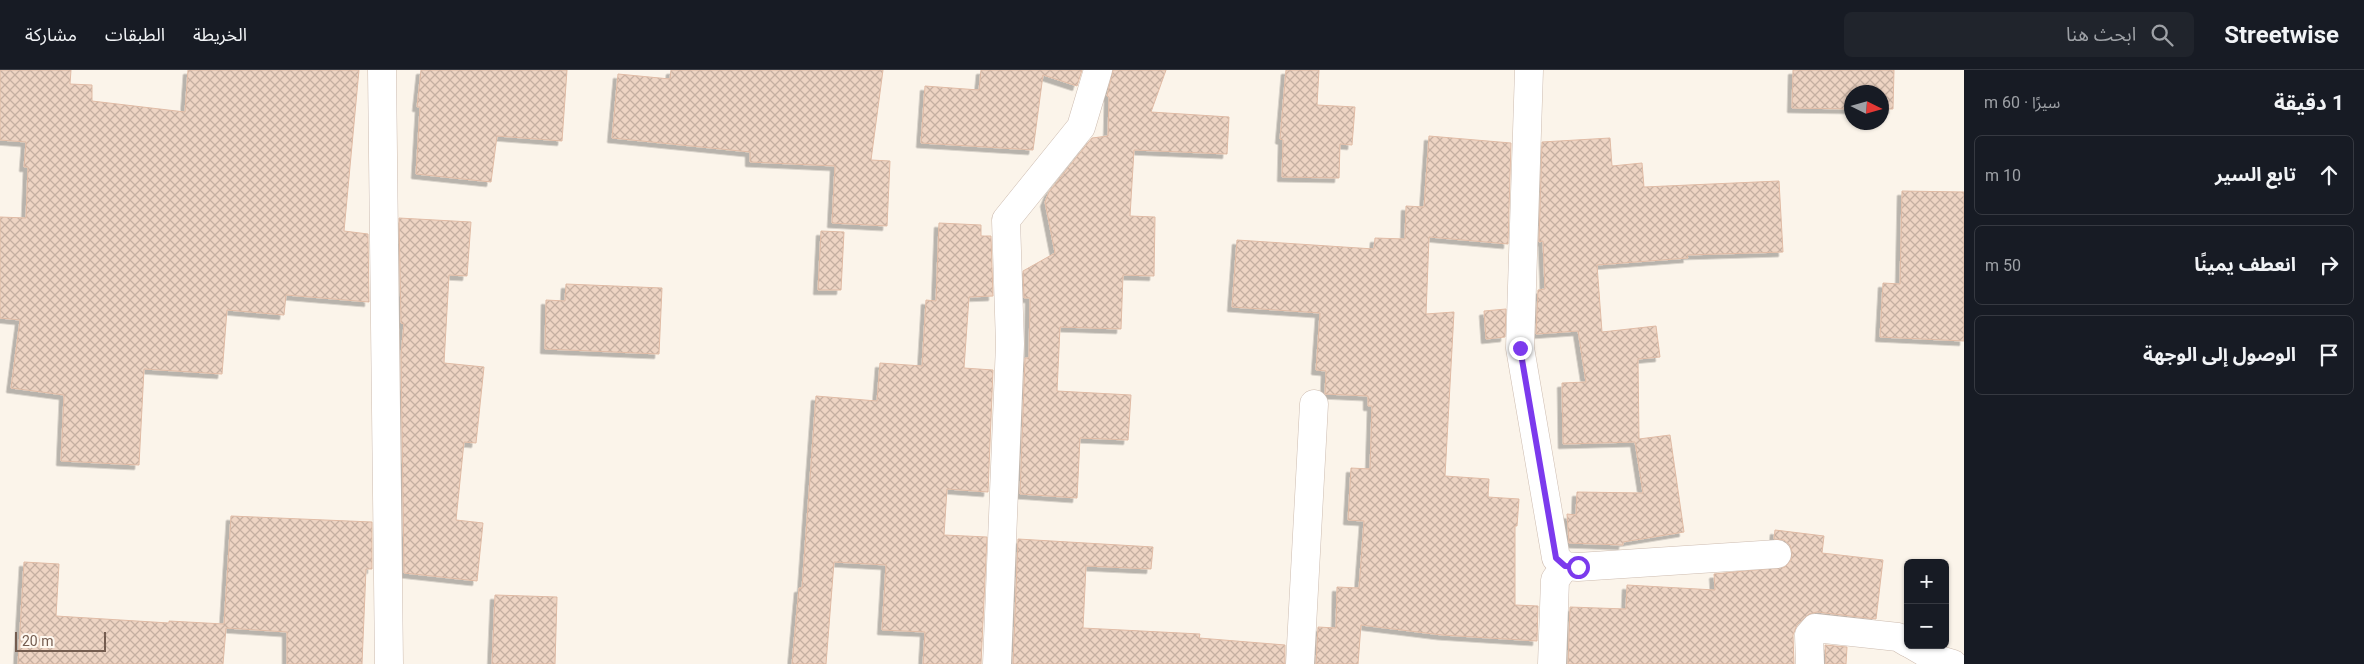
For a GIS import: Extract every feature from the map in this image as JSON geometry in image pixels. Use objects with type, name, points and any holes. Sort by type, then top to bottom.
[{"type":"street","points":[[382,70],[390,664]]},
{"type":"street","points":[[996,664],[1010,344],[1006,220],[1081,126],[1098,70]]},
{"type":"street","points":[[1529,70],[1520,348],[1556,558],[1565,566],[1777,554]]},
{"type":"street","points":[[1300,664],[1314,404]]},
{"type":"street","points":[[1552,664],[1555,580],[1565,566]]},
{"type":"street","points":[[1810,664],[1809,635],[1815,628],[1898,637],[1904,641]]},
{"type":"street","points":[[1919,649],[1936,659],[1953,664]]},
{"type":"building","points":[[0,70],[71,70],[70,84],[92,85],[92,101],[185,112],[188,70],[359,70],[344,231],[368,234],[369,302],[286,295],[284,315],[227,310],[222,374],[144,369],[139,465],[61,461],[64,395],[11,388],[20,320],[0,318],[0,217],[26,218],[28,167],[24,167],[26,142],[0,140]]},
{"type":"building","points":[[421,70],[567,70],[562,141],[497,136],[491,182],[416,174],[420,107],[417,107]]},
{"type":"building","points":[[671,70],[883,70],[871,160],[890,161],[887,226],[832,223],[835,166],[750,162],[750,152],[612,138],[618,74],[670,79]]},
{"type":"building","points":[[981,70],[1082,70],[1077,86],[1043,75],[1033,150],[921,143],[925,86],[979,90]]},
{"type":"building","points":[[1113,70],[1166,70],[1151,112],[1229,117],[1227,154],[1134,150],[1130,216],[1155,217],[1154,276],[1123,275],[1121,329],[1060,327],[1057,391],[1131,395],[1128,440],[1080,438],[1077,498],[1020,494],[1025,358],[1029,358],[1030,298],[1024,298],[1023,271],[1055,253],[1045,202],[1049,192],[1092,138],[1108,136],[1109,97],[1107,96]]},
{"type":"building","points":[[1286,70],[1319,70],[1317,105],[1355,107],[1352,145],[1340,144],[1339,178],[1282,177],[1283,140],[1280,139]]},
{"type":"building","points":[[1793,70],[1894,70],[1893,109],[1889,109],[1889,85],[1844,85],[1844,109],[1792,108]]},
{"type":"building","points":[[1429,136],[1511,143],[1508,244],[1429,237],[1426,314],[1454,312],[1445,476],[1489,479],[1488,497],[1519,499],[1517,526],[1515,526],[1515,605],[1538,606],[1537,641],[1442,635],[1361,625],[1358,664],[1316,664],[1318,627],[1336,628],[1337,587],[1359,588],[1364,521],[1348,520],[1351,468],[1370,469],[1372,406],[1368,406],[1368,396],[1325,394],[1326,371],[1316,370],[1320,313],[1232,307],[1237,240],[1374,249],[1375,238],[1405,239],[1406,206],[1424,207]]},
{"type":"building","points":[[1610,138],[1612,166],[1642,163],[1644,187],[1779,181],[1783,252],[1687,255],[1688,258],[1597,265],[1602,332],[1656,326],[1660,357],[1638,359],[1639,439],[1670,435],[1684,532],[1623,542],[1623,545],[1569,543],[1567,514],[1576,515],[1577,492],[1643,493],[1635,442],[1563,444],[1562,383],[1586,382],[1578,331],[1536,334],[1538,290],[1545,289],[1543,241],[1539,242],[1542,142]]},
{"type":"building","points":[[1902,191],[1964,192],[1964,341],[1880,337],[1883,283],[1900,284]]},
{"type":"building","points":[[399,218],[471,222],[467,276],[449,275],[444,363],[484,367],[476,443],[464,442],[456,520],[483,523],[477,581],[404,573],[401,355],[404,324],[401,323]]},
{"type":"building","points":[[939,223],[981,225],[981,236],[991,236],[993,296],[969,297],[964,368],[993,370],[988,492],[947,489],[944,535],[987,537],[981,664],[923,664],[925,632],[882,630],[886,565],[834,562],[826,664],[792,664],[799,588],[802,588],[816,396],[877,401],[880,363],[922,366],[926,300],[936,301]]},
{"type":"building","points":[[821,231],[844,232],[841,290],[818,290]]},
{"type":"building","points":[[566,284],[662,288],[659,354],[545,349],[546,300],[565,301]]},
{"type":"building","points":[[1506,309],[1505,337],[1486,339],[1484,311]]},
{"type":"building","points":[[231,516],[372,522],[372,569],[366,569],[362,664],[287,664],[287,632],[226,628],[223,664],[18,664],[24,562],[59,564],[56,616],[169,623],[169,621],[224,624]]},
{"type":"building","points":[[1775,530],[1824,536],[1822,553],[1883,560],[1876,619],[1817,612],[1809,614],[1797,625],[1793,635],[1794,664],[1568,664],[1570,607],[1626,609],[1627,585],[1715,590],[1714,574],[1785,567],[1791,560],[1792,552],[1790,545],[1784,540],[1774,539]]},
{"type":"building","points":[[1018,539],[1153,547],[1151,569],[1086,566],[1083,628],[1200,634],[1199,638],[1285,645],[1285,664],[1013,664]]},
{"type":"building","points":[[495,595],[557,597],[555,664],[492,664]]},
{"type":"building","points":[[1825,645],[1847,647],[1846,664],[1826,664]]},
{"type":"route","points":[[1520,348],[1556,558],[1565,566],[1578,567]]}]
